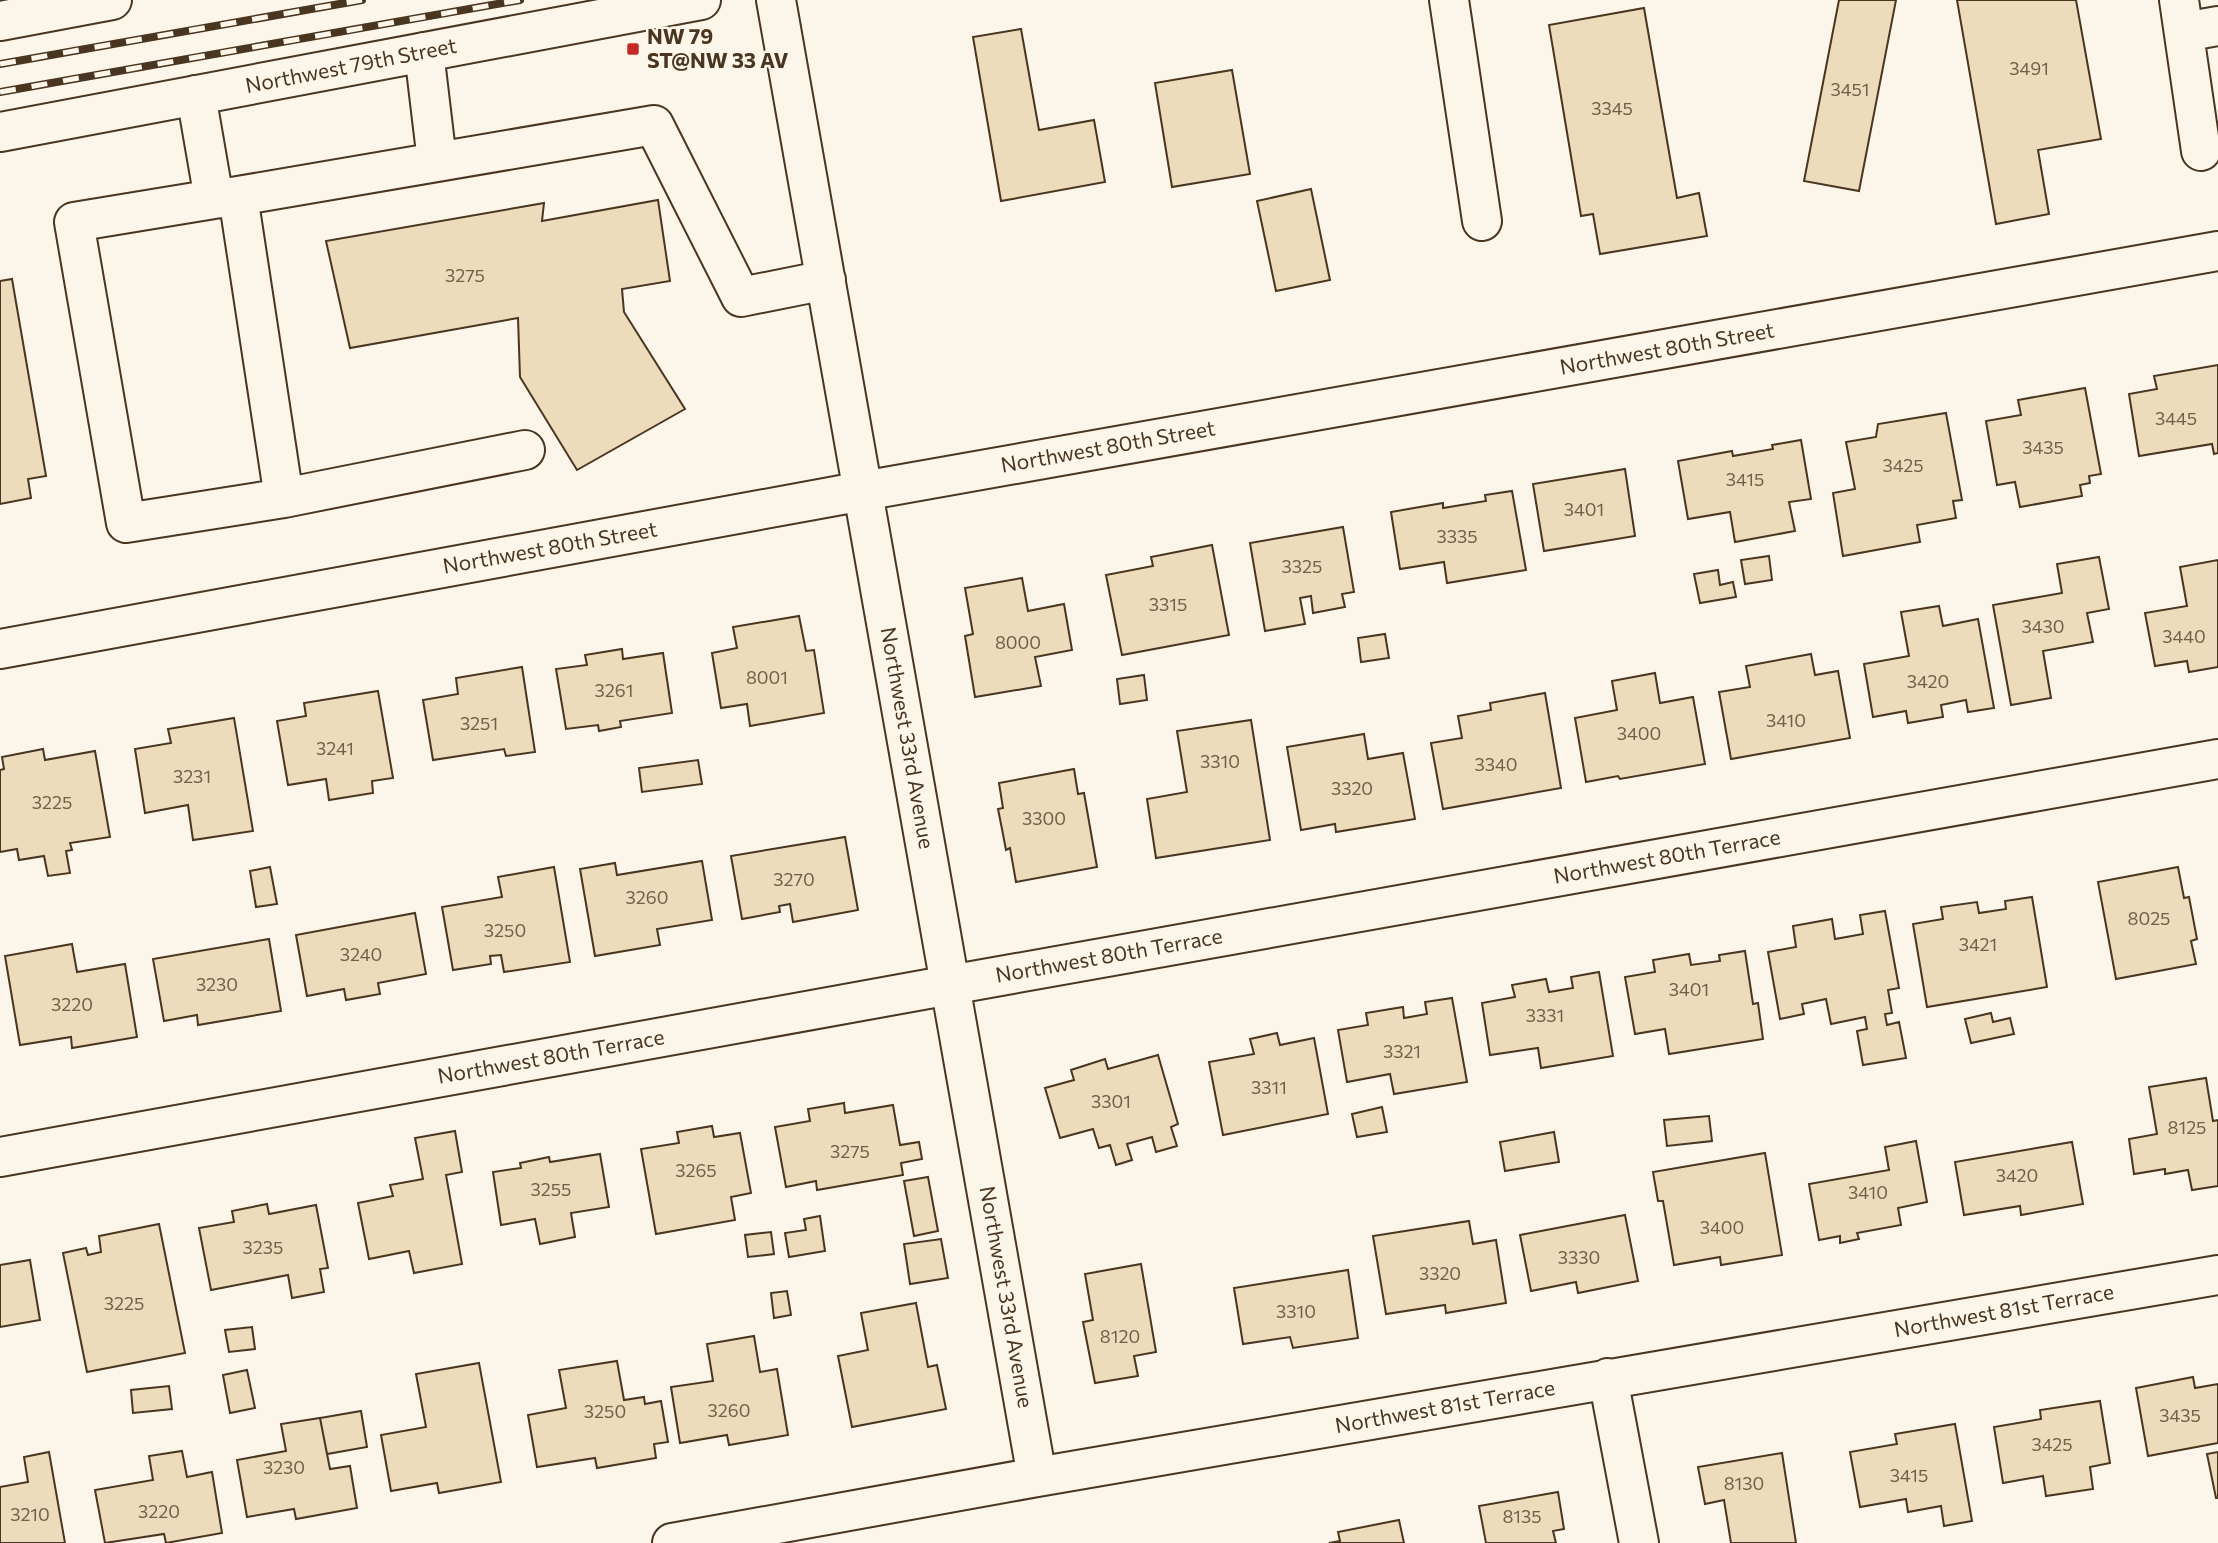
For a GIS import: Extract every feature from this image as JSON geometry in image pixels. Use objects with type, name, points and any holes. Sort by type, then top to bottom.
[{"type":"street","points":[[0,21],[112,0]]},
{"type":"street","name":"Northwest 79th Street","points":[[0,132],[701,0]]},
{"type":"street","name":"Northwest 33rd Avenue","points":[[776,0],[1037,1477]]},
{"type":"street","points":[[1449,0],[1482,221]]},
{"type":"street","points":[[2194,19],[2201,151]]},
{"type":"street","points":[[424,52],[436,162]]},
{"type":"street","points":[[196,95],[226,197],[284,498]]},
{"type":"street","points":[[526,450],[284,498],[125,523],[74,222],[654,125],[741,297],[826,279]]},
{"type":"street","name":"Northwest 80th Street","points":[[0,649],[863,491],[2218,251]]},
{"type":"street","name":"Northwest 80th Terrace","points":[[0,1157],[2218,759]]},
{"type":"street","name":"Northwest 81st Terrace","points":[[672,1543],[1608,1378],[2218,1275]]},
{"type":"street","points":[[1608,1378],[1639,1543]]},
{"type":"building","points":[[1839,0],[1896,0],[1859,191],[1804,181]]},
{"type":"building","points":[[1957,0],[2076,0],[2101,139],[2038,150],[2049,214],[1996,224]]},
{"type":"building","points":[[1644,8],[1677,198],[1699,193],[1707,236],[1600,254],[1593,214],[1581,216],[1549,25]]},
{"type":"building","points":[[1021,29],[1039,130],[1094,120],[1105,182],[1001,201],[973,37]]},
{"type":"building","points":[[1232,70],[1250,174],[1172,187],[1155,83]]},
{"type":"building","points":[[1311,189],[1330,280],[1276,291],[1257,201]]},
{"type":"building","points":[[658,200],[670,281],[622,289],[624,312],[685,409],[577,470],[520,377],[518,318],[350,348],[326,241],[544,203],[542,221]]},
{"type":"building","points":[[12,279],[46,476],[28,479],[31,498],[0,504],[0,281]]},
{"type":"building","points":[[2218,365],[2218,453],[2214,454],[2212,444],[2139,456],[2129,394],[2157,389],[2154,376]]},
{"type":"building","points":[[2085,388],[2101,474],[2089,476],[2090,483],[2080,485],[2082,496],[2020,507],[2015,482],[1997,485],[1986,421],[2021,415],[2018,400]]},
{"type":"building","points":[[1946,413],[1962,500],[1953,501],[1956,518],[1917,525],[1920,542],[1843,556],[1833,493],[1855,489],[1846,442],[1876,437],[1878,424]]},
{"type":"building","points":[[1801,440],[1811,499],[1789,502],[1795,531],[1735,542],[1730,512],[1688,519],[1678,461],[1732,451],[1733,456],[1773,449],[1772,445]]},
{"type":"building","points":[[1625,469],[1635,536],[1544,551],[1533,484]]},
{"type":"building","points":[[1512,491],[1526,570],[1447,583],[1444,562],[1400,569],[1391,512],[1443,503],[1443,508],[1486,501],[1485,495]]},
{"type":"building","points":[[1343,527],[1354,592],[1342,594],[1345,607],[1313,613],[1311,596],[1300,598],[1305,624],[1265,631],[1250,543]]},
{"type":"building","points":[[1212,545],[1229,635],[1122,655],[1106,575],[1153,566],[1151,557]]},
{"type":"building","points":[[1769,556],[1772,580],[1745,584],[1741,560]]},
{"type":"building","points":[[2099,557],[2109,609],[2087,613],[2093,642],[2043,651],[2051,698],[2011,705],[1993,605],[2062,593],[2057,564]]},
{"type":"building","points":[[2218,560],[2218,667],[2189,672],[2187,661],[2155,666],[2145,613],[2187,606],[2180,567]]},
{"type":"building","points":[[1718,570],[1720,585],[1733,582],[1736,597],[1700,603],[1694,574]]},
{"type":"building","points":[[1022,578],[1028,611],[1064,604],[1072,650],[1035,657],[1041,686],[975,697],[965,636],[973,634],[965,588]]},
{"type":"building","points":[[1939,606],[1943,626],[1978,619],[1994,708],[1968,712],[1966,700],[1941,705],[1943,717],[1908,723],[1906,711],[1873,717],[1864,664],[1909,656],[1901,612]]},
{"type":"building","points":[[799,616],[806,651],[814,650],[824,713],[750,726],[747,704],[721,708],[712,653],[737,648],[733,627]]},
{"type":"building","points":[[1385,634],[1389,658],[1361,662],[1358,638]]},
{"type":"building","points":[[622,649],[623,659],[663,653],[672,713],[620,721],[621,727],[599,731],[598,725],[566,729],[556,669],[587,665],[585,655]]},
{"type":"building","points":[[1811,654],[1815,675],[1838,671],[1850,738],[1731,759],[1719,692],[1750,687],[1746,666]]},
{"type":"building","points":[[522,667],[535,752],[506,756],[504,749],[433,760],[423,700],[458,694],[456,678]]},
{"type":"building","points":[[1655,673],[1660,703],[1693,697],[1705,764],[1620,779],[1618,776],[1586,782],[1575,718],[1617,710],[1612,681]]},
{"type":"building","points":[[1144,675],[1147,700],[1120,704],[1117,679]]},
{"type":"building","points":[[378,691],[393,778],[372,781],[373,793],[329,800],[326,779],[288,785],[277,721],[306,716],[304,703]]},
{"type":"building","points":[[1545,693],[1561,788],[1443,809],[1431,743],[1462,738],[1458,716],[1491,710],[1490,703]]},
{"type":"building","points":[[234,718],[253,831],[193,840],[188,805],[145,813],[135,749],[171,743],[168,729]]},
{"type":"building","points":[[1251,720],[1270,840],[1156,858],[1147,799],[1187,792],[1177,731]]},
{"type":"building","points":[[1364,734],[1368,759],[1403,753],[1415,819],[1336,832],[1335,824],[1301,830],[1287,747]]},
{"type":"building","points":[[43,749],[45,760],[95,751],[110,837],[70,843],[72,850],[66,851],[70,873],[48,876],[44,856],[19,860],[17,849],[0,852],[0,770],[4,769],[2,757]]},
{"type":"building","points":[[698,760],[702,784],[642,792],[639,768]]},
{"type":"building","points":[[1074,769],[1078,794],[1084,793],[1097,867],[1016,882],[1010,848],[1006,850],[998,809],[1003,808],[999,783]]},
{"type":"building","points":[[845,837],[858,910],[793,922],[790,904],[779,906],[780,912],[742,919],[731,856]]},
{"type":"building","points":[[702,861],[712,920],[657,929],[660,945],[595,956],[580,869],[615,863],[617,875]]},
{"type":"building","points":[[270,867],[277,904],[256,907],[250,871]]},
{"type":"building","points":[[554,867],[570,962],[504,972],[501,955],[490,956],[491,964],[453,970],[442,907],[502,897],[498,877]]},
{"type":"building","points":[[2178,867],[2184,898],[2189,897],[2197,939],[2191,941],[2196,964],[2116,979],[2098,882]]},
{"type":"building","points":[[2032,897],[2047,987],[1927,1007],[1913,924],[1943,919],[1941,907],[1977,902],[1979,913],[2006,909],[2005,901]]},
{"type":"building","points":[[1885,911],[1899,988],[1888,990],[1892,1013],[1885,1014],[1887,1025],[1899,1022],[1906,1058],[1863,1065],[1857,1031],[1867,1029],[1865,1017],[1831,1024],[1826,999],[1802,1004],[1804,1014],[1780,1019],[1768,952],[1796,947],[1793,926],[1832,919],[1835,939],[1863,934],[1860,915]]},
{"type":"building","points":[[415,913],[426,974],[378,983],[380,994],[346,1000],[344,989],[307,996],[296,935]]},
{"type":"building","points":[[269,939],[281,1011],[198,1025],[197,1015],[164,1021],[153,959]]},
{"type":"building","points":[[72,944],[77,972],[125,964],[137,1037],[72,1048],[71,1037],[20,1045],[5,956]]},
{"type":"building","points":[[1745,951],[1753,1004],[1758,1003],[1763,1039],[1669,1054],[1665,1029],[1635,1034],[1625,977],[1655,972],[1653,960],[1689,954],[1691,965],[1720,961],[1719,955]]},
{"type":"building","points":[[1599,972],[1613,1056],[1541,1068],[1538,1048],[1490,1055],[1482,1003],[1515,997],[1512,985],[1546,979],[1549,992],[1573,988],[1571,977]]},
{"type":"building","points":[[1452,998],[1467,1082],[1394,1094],[1390,1074],[1347,1082],[1338,1030],[1368,1025],[1366,1013],[1403,1007],[1404,1018],[1427,1014],[1425,1002]]},
{"type":"building","points":[[1991,1013],[1993,1022],[2010,1018],[2014,1034],[1971,1043],[1965,1019]]},
{"type":"building","points":[[1277,1033],[1280,1045],[1314,1038],[1328,1114],[1223,1135],[1209,1062],[1254,1054],[1250,1039]]},
{"type":"building","points":[[1158,1055],[1178,1124],[1171,1127],[1177,1146],[1156,1152],[1152,1137],[1127,1144],[1132,1160],[1116,1165],[1110,1145],[1099,1148],[1093,1129],[1060,1138],[1045,1088],[1074,1080],[1071,1070],[1105,1059],[1108,1069]]},
{"type":"building","points":[[2206,1078],[2213,1121],[2218,1120],[2218,1186],[2192,1190],[2188,1170],[2165,1174],[2165,1169],[2134,1174],[2129,1139],[2157,1134],[2149,1087]]},
{"type":"building","points":[[844,1103],[845,1113],[893,1105],[900,1145],[919,1142],[922,1159],[901,1163],[903,1175],[817,1190],[816,1181],[786,1187],[775,1127],[810,1121],[808,1109]]},
{"type":"building","points":[[1382,1107],[1387,1132],[1357,1137],[1352,1114]]},
{"type":"building","points":[[1709,1116],[1712,1141],[1667,1146],[1664,1120]]},
{"type":"building","points":[[712,1126],[714,1137],[740,1133],[751,1193],[731,1197],[735,1220],[656,1234],[641,1149],[679,1143],[677,1132]]},
{"type":"building","points":[[455,1131],[462,1172],[446,1175],[462,1264],[414,1273],[409,1251],[369,1259],[358,1203],[393,1196],[390,1185],[423,1179],[415,1138]]},
{"type":"building","points":[[1554,1132],[1559,1162],[1505,1171],[1500,1142]]},
{"type":"building","points":[[1916,1141],[1927,1202],[1898,1208],[1901,1225],[1857,1233],[1859,1239],[1840,1243],[1840,1236],[1819,1240],[1809,1184],[1889,1170],[1885,1147]]},
{"type":"building","points":[[2072,1142],[2083,1204],[2021,1215],[2020,1206],[1964,1215],[1955,1162]]},
{"type":"building","points":[[1765,1153],[1782,1255],[1721,1265],[1720,1257],[1674,1265],[1663,1201],[1658,1201],[1653,1172]]},
{"type":"building","points":[[600,1154],[609,1207],[571,1213],[575,1237],[540,1244],[535,1219],[501,1225],[493,1172],[521,1168],[520,1163],[549,1157],[550,1162]]},
{"type":"building","points":[[928,1177],[938,1231],[914,1236],[904,1181]]},
{"type":"building","points":[[267,1204],[269,1214],[316,1205],[328,1268],[320,1269],[324,1292],[292,1298],[288,1275],[211,1290],[199,1228],[234,1222],[232,1211]]},
{"type":"building","points":[[1625,1215],[1638,1281],[1578,1293],[1576,1282],[1531,1291],[1520,1235]]},
{"type":"building","points":[[820,1216],[825,1251],[789,1257],[785,1233],[806,1230],[804,1219]]},
{"type":"building","points":[[1469,1221],[1473,1244],[1496,1240],[1506,1303],[1446,1313],[1445,1305],[1386,1314],[1373,1236]]},
{"type":"building","points":[[159,1224],[185,1353],[87,1372],[63,1253],[86,1248],[88,1255],[101,1252],[99,1236]]},
{"type":"building","points":[[771,1232],[774,1254],[748,1257],[745,1235]]},
{"type":"building","points":[[941,1239],[948,1278],[910,1284],[904,1244]]},
{"type":"building","points":[[30,1260],[40,1320],[0,1327],[0,1265]]},
{"type":"building","points":[[1141,1264],[1156,1352],[1134,1356],[1138,1376],[1095,1383],[1083,1322],[1093,1320],[1085,1274]]},
{"type":"building","points":[[1348,1270],[1358,1338],[1293,1348],[1290,1337],[1243,1344],[1234,1288]]},
{"type":"building","points":[[787,1291],[791,1315],[774,1318],[771,1293]]},
{"type":"building","points":[[916,1303],[928,1367],[937,1365],[946,1409],[852,1427],[838,1356],[868,1350],[861,1313]]},
{"type":"building","points":[[252,1327],[255,1349],[229,1352],[225,1330]]},
{"type":"building","points":[[754,1336],[760,1372],[777,1369],[788,1435],[729,1445],[727,1435],[680,1443],[671,1387],[713,1381],[707,1344]]},
{"type":"building","points":[[617,1361],[624,1400],[644,1397],[645,1404],[661,1401],[668,1442],[654,1444],[656,1458],[597,1468],[595,1458],[537,1467],[528,1415],[566,1408],[559,1370]]},
{"type":"building","points":[[479,1363],[501,1482],[439,1493],[437,1483],[391,1491],[381,1435],[426,1427],[416,1374]]},
{"type":"building","points":[[247,1370],[255,1408],[230,1413],[223,1375]]},
{"type":"building","points":[[2193,1377],[2195,1388],[2218,1384],[2218,1443],[2148,1456],[2136,1388]]},
{"type":"building","points":[[169,1386],[172,1409],[133,1413],[131,1390]]},
{"type":"building","points":[[2100,1401],[2110,1463],[2090,1467],[2093,1489],[2046,1496],[2043,1476],[2003,1483],[1994,1427],[2041,1419],[2040,1410]]},
{"type":"building","points":[[361,1411],[367,1447],[327,1454],[320,1418]]},
{"type":"building","points":[[320,1418],[330,1469],[350,1466],[357,1508],[296,1519],[294,1509],[247,1517],[237,1460],[286,1451],[281,1424]]},
{"type":"building","points":[[1955,1424],[1972,1521],[1944,1526],[1941,1506],[1908,1512],[1906,1499],[1860,1507],[1850,1452],[1897,1444],[1895,1434]]},
{"type":"building","points":[[182,1451],[187,1477],[212,1472],[222,1533],[166,1543],[164,1534],[105,1543],[95,1490],[153,1480],[149,1456]]},
{"type":"building","points":[[49,1452],[65,1543],[0,1543],[0,1487],[28,1482],[24,1457]]},
{"type":"building","points":[[2218,1452],[2218,1498],[2216,1498],[2207,1454]]},
{"type":"building","points":[[1782,1453],[1796,1543],[1731,1543],[1724,1500],[1705,1504],[1698,1467]]},
{"type":"building","points":[[1558,1492],[1564,1529],[1553,1531],[1556,1543],[1486,1543],[1479,1506]]},
{"type":"building","points":[[1399,1520],[1404,1543],[1329,1543],[1340,1541],[1338,1532]]},
{"type":"railway","points":[[0,64],[362,0]]},
{"type":"railway","points":[[0,92],[520,0]]},
{"type":"place","name":"NW 79 ST@NW 33 AV","points":[[633,49]]}]
